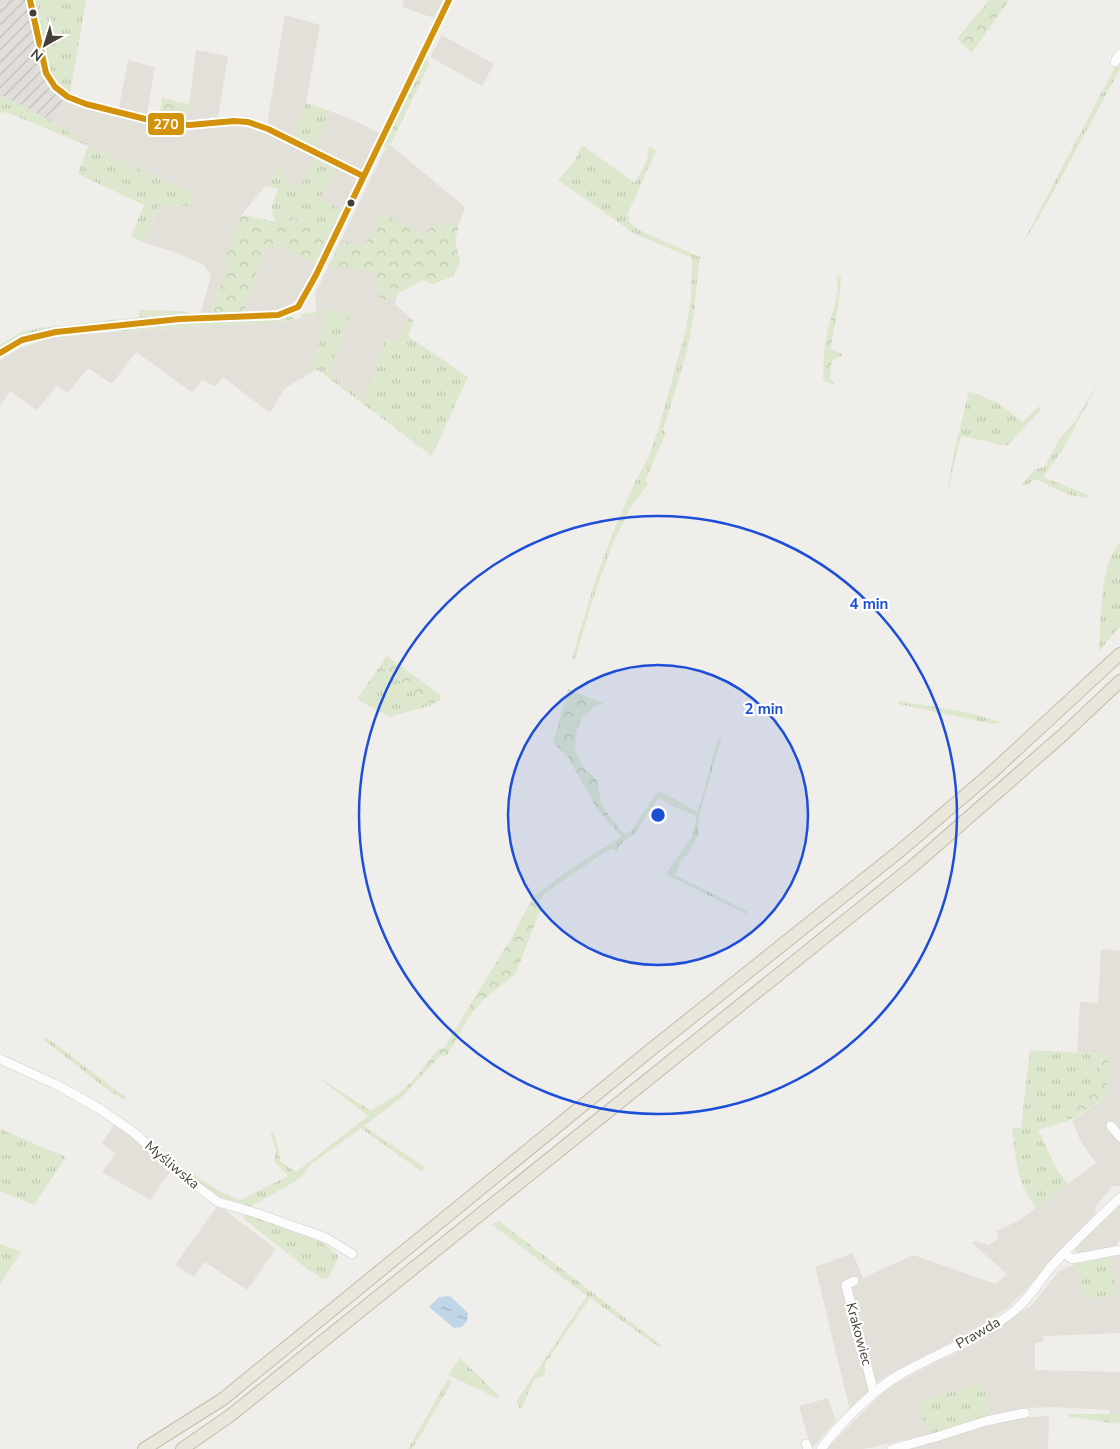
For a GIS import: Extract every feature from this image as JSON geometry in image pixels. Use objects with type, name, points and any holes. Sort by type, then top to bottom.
[{"type":"highway","points":[[144,1449],[223,1399],[645,1054],[901,850],[990,774],[1120,654]]},
{"type":"highway","points":[[182,1449],[231,1415],[912,867],[1065,733],[1120,681]]},
{"type":"street","points":[[30,0],[46,73],[55,87],[68,97],[86,104],[165,124],[190,125],[248,122],[268,129],[363,176]]},
{"type":"street","points":[[0,353],[22,340],[56,332],[180,318],[273,316],[298,307],[316,275],[449,0]]},
{"type":"street","name":"Myśliwska","points":[[0,1058],[57,1085],[100,1110],[133,1132],[191,1182],[218,1202],[256,1213],[326,1238],[352,1254]]},
{"type":"street","points":[[1111,1126],[1120,1137]]},
{"type":"street","name":"Prawda","points":[[821,1449],[874,1393],[900,1375],[976,1335],[1012,1312],[1030,1296],[1050,1268],[1064,1253],[1120,1198]]},
{"type":"street","points":[[1064,1253],[1072,1259],[1120,1250]]},
{"type":"street","name":"Krakowiec","points":[[854,1281],[846,1284],[874,1393]]},
{"type":"street","points":[[892,1449],[986,1421],[1025,1413]]},
{"type":"shaded area","points":[[0,0],[25,0],[40,67],[46,82],[53,92],[63,100],[53,122],[3,96],[0,98]]},
{"type":"shaded area","points":[[404,0],[443,0],[434,18],[402,7]]},
{"type":"shaded area","points":[[285,15],[320,25],[306,103],[292,136],[267,125]]},
{"type":"shaded area","points":[[442,35],[494,64],[482,86],[430,57]]},
{"type":"shaded area","points":[[196,50],[228,56],[218,117],[187,122]]},
{"type":"shaded area","points":[[128,60],[155,67],[147,114],[119,108]]},
{"type":"shaded area","points":[[63,100],[110,115],[175,130],[244,126],[267,133],[316,157],[301,187],[282,178],[279,169],[240,217],[225,259],[228,268],[207,316],[200,315],[211,276],[204,265],[174,252],[143,242],[160,205],[194,195],[89,146],[53,122]]},
{"type":"shaded area","points":[[330,111],[356,121],[380,134],[361,172],[315,150]]},
{"type":"shaded area","points":[[390,145],[465,207],[455,240],[460,263],[453,276],[433,284],[422,280],[397,294],[395,304],[409,317],[396,342],[386,338],[363,400],[329,374],[351,313],[328,314],[313,364],[314,371],[285,388],[270,413],[223,377],[215,386],[202,380],[193,393],[136,352],[112,384],[88,368],[68,393],[57,386],[37,410],[10,391],[0,407],[0,360],[20,348],[48,339],[60,336],[215,325],[265,324],[317,316],[315,294],[384,151]]},
{"type":"shaded area","points":[[336,167],[357,178],[358,181],[343,211],[320,199]]},
{"type":"shaded area","points":[[275,246],[317,264],[300,300],[288,309],[272,314],[243,315],[264,248]]},
{"type":"shaded area","points":[[1101,949],[1120,951],[1120,1133],[1117,1123],[1108,1121],[1106,1130],[1120,1142],[1120,1186],[1113,1186],[1095,1207],[1096,1213],[1026,1290],[1007,1308],[968,1334],[902,1367],[881,1380],[850,1410],[815,1267],[853,1253],[863,1278],[913,1255],[996,1284],[1007,1274],[972,1243],[975,1241],[989,1245],[999,1238],[996,1231],[1018,1221],[1096,1163],[1081,1142],[1072,1120],[1106,1098],[1109,1055],[1077,1052],[1080,1002],[1098,1003]]},
{"type":"shaded area","points":[[116,1122],[172,1169],[150,1200],[102,1172],[115,1154],[102,1143]]},
{"type":"shaded area","points":[[218,1205],[276,1249],[247,1290],[205,1262],[194,1277],[175,1265]]},
{"type":"shaded area","points":[[1120,1205],[1120,1240],[1114,1248],[1086,1254],[1075,1252],[1074,1246]]},
{"type":"shaded area","points":[[1120,1255],[1120,1333],[1044,1336],[1043,1342],[1035,1343],[1035,1370],[1120,1372],[1120,1414],[1109,1414],[1110,1410],[1053,1407],[1025,1408],[990,1415],[982,1382],[957,1391],[927,1435],[863,1449],[828,1449],[888,1387],[968,1346],[1031,1306],[1058,1272],[1075,1264],[1087,1299],[1116,1294],[1111,1257]]},
{"type":"shaded area","points":[[828,1398],[836,1421],[811,1449],[799,1406]]},
{"type":"shaded area","points":[[1049,1416],[1048,1449],[905,1449],[1017,1418]]},
{"type":"green space","points":[[35,0],[86,0],[70,93],[60,88],[50,71]]},
{"type":"green space","points":[[989,0],[1009,0],[972,53],[957,39]]},
{"type":"green space","points":[[427,56],[429,65],[390,145],[386,149],[383,146]]},
{"type":"green space","points":[[1116,65],[1120,69],[1044,209],[1021,246]]},
{"type":"green space","points":[[3,96],[53,122],[89,146],[194,195],[188,206],[159,206],[143,242],[131,237],[144,205],[78,174],[88,146],[6,112],[0,113],[0,98]]},
{"type":"green space","points":[[162,98],[189,104],[187,122],[159,118]]},
{"type":"green space","points":[[306,103],[330,111],[315,150],[292,136]]},
{"type":"green space","points":[[582,145],[635,183],[647,160],[649,146],[656,151],[628,213],[630,221],[639,230],[700,257],[692,326],[683,366],[663,430],[666,433],[645,481],[648,484],[630,508],[613,543],[592,602],[575,659],[572,658],[595,581],[613,532],[635,482],[649,456],[659,427],[686,329],[691,297],[692,258],[635,234],[558,180],[574,162]]},
{"type":"green space","points":[[316,157],[336,167],[320,199],[343,211],[331,235],[271,208],[278,189],[266,186],[279,169],[285,167],[282,178],[301,187]]},
{"type":"green space","points":[[271,208],[331,235],[317,264],[275,246],[264,248],[243,315],[207,316],[228,268],[225,259],[240,217],[246,215],[275,222]]},
{"type":"green space","points":[[382,212],[423,234],[439,222],[459,224],[455,241],[460,263],[453,276],[433,284],[422,280],[380,302],[372,272],[330,265],[342,240],[363,248]]},
{"type":"green space","points":[[836,275],[841,276],[831,349],[842,354],[834,359],[831,364],[830,379],[835,383],[834,385],[823,381],[824,351],[837,290]]},
{"type":"green space","points":[[139,310],[182,311],[200,315],[37,331],[22,336],[0,350],[0,345],[21,332],[39,328],[139,317]]},
{"type":"green space","points":[[331,310],[351,313],[329,374],[363,400],[386,338],[396,342],[409,317],[414,321],[408,336],[468,377],[432,456],[318,370],[314,371],[313,365],[327,314],[300,318],[302,314]]},
{"type":"green space","points":[[290,316],[295,319],[265,324],[215,325],[110,332],[109,329],[186,321],[265,321]]},
{"type":"green space","points":[[1102,377],[1063,449],[1043,477],[1088,495],[1087,498],[1061,492],[1037,479],[1024,486],[1022,485],[1034,470],[1045,466],[1060,438],[1075,421]]},
{"type":"green space","points":[[969,391],[998,403],[1023,422],[1039,406],[1041,410],[1007,446],[961,436],[947,495],[954,452]]},
{"type":"green space","points":[[1120,542],[1120,626],[1099,651],[1104,579],[1113,553]]},
{"type":"green space","points":[[387,656],[441,695],[440,700],[432,705],[380,666]]},
{"type":"green space","points":[[380,666],[432,705],[390,717],[357,699]]},
{"type":"green space","points":[[568,689],[604,704],[596,705],[584,716],[577,728],[575,748],[583,767],[597,780],[601,802],[609,816],[625,835],[622,837],[597,809],[568,757],[553,743]]},
{"type":"green space","points":[[899,701],[966,712],[1000,722],[994,724],[898,704]]},
{"type":"green space","points":[[722,735],[700,813],[699,834],[688,854],[681,860],[675,875],[747,911],[746,914],[665,874],[692,837],[697,816],[672,806],[660,798],[635,833],[620,845],[617,851],[612,849],[602,854],[545,893],[539,901],[534,896],[566,872],[632,830],[654,796],[660,792],[698,812],[717,742]]},
{"type":"green space","points":[[534,896],[539,901],[541,908],[516,973],[482,1001],[469,1017],[446,1057],[441,1055],[402,1097],[398,1094],[415,1078],[439,1048],[443,1049],[512,937]]},
{"type":"green space","points":[[46,1037],[127,1098],[124,1100],[104,1087],[44,1040]]},
{"type":"green space","points":[[1030,1050],[1101,1054],[1099,1089],[1065,1113],[1068,1121],[1038,1130],[1057,1170],[1068,1184],[1036,1208],[1024,1189],[1018,1170],[1012,1128],[1021,1128]]},
{"type":"green space","points":[[1101,1054],[1109,1055],[1106,1098],[1068,1121],[1065,1113],[1099,1089]]},
{"type":"green space","points":[[315,1075],[371,1111],[398,1094],[402,1097],[364,1126],[425,1167],[422,1172],[361,1128],[310,1165],[302,1176],[294,1182],[250,1207],[219,1197],[93,1104],[96,1101],[151,1141],[178,1165],[221,1192],[240,1200],[288,1176],[274,1161],[276,1151],[270,1131],[273,1133],[278,1145],[280,1161],[296,1172],[368,1116]]},
{"type":"green space","points":[[0,1129],[66,1157],[34,1205],[0,1191]]},
{"type":"green space","points":[[243,1215],[282,1226],[328,1246],[339,1256],[328,1278],[323,1279],[306,1268],[243,1218]]},
{"type":"green space","points":[[499,1221],[661,1345],[660,1348],[590,1298],[545,1364],[545,1373],[542,1377],[535,1378],[521,1410],[516,1402],[587,1296],[491,1224]]},
{"type":"green space","points":[[0,1244],[21,1252],[0,1284]]},
{"type":"green space","points":[[1111,1257],[1117,1294],[1086,1299],[1075,1264]]},
{"type":"green space","points":[[460,1358],[499,1396],[497,1398],[448,1375]]},
{"type":"green space","points":[[448,1379],[452,1382],[412,1449],[408,1449]]},
{"type":"green space","points":[[983,1382],[990,1415],[927,1435],[920,1402]]},
{"type":"green space","points":[[1069,1414],[1120,1414],[1120,1424],[1069,1417]]},
{"type":"water","points":[[450,1296],[468,1313],[467,1321],[462,1327],[454,1328],[429,1307],[439,1297]]},
{"type":"transit line","name":"270","points":[[30,0],[46,73],[55,87],[68,97],[86,104],[165,124],[190,125],[234,121],[248,122],[268,129],[363,176]]},
{"type":"transit line","name":"270","points":[[0,353],[22,340],[56,332],[180,319],[278,315],[298,307],[316,275],[449,0]]}]
